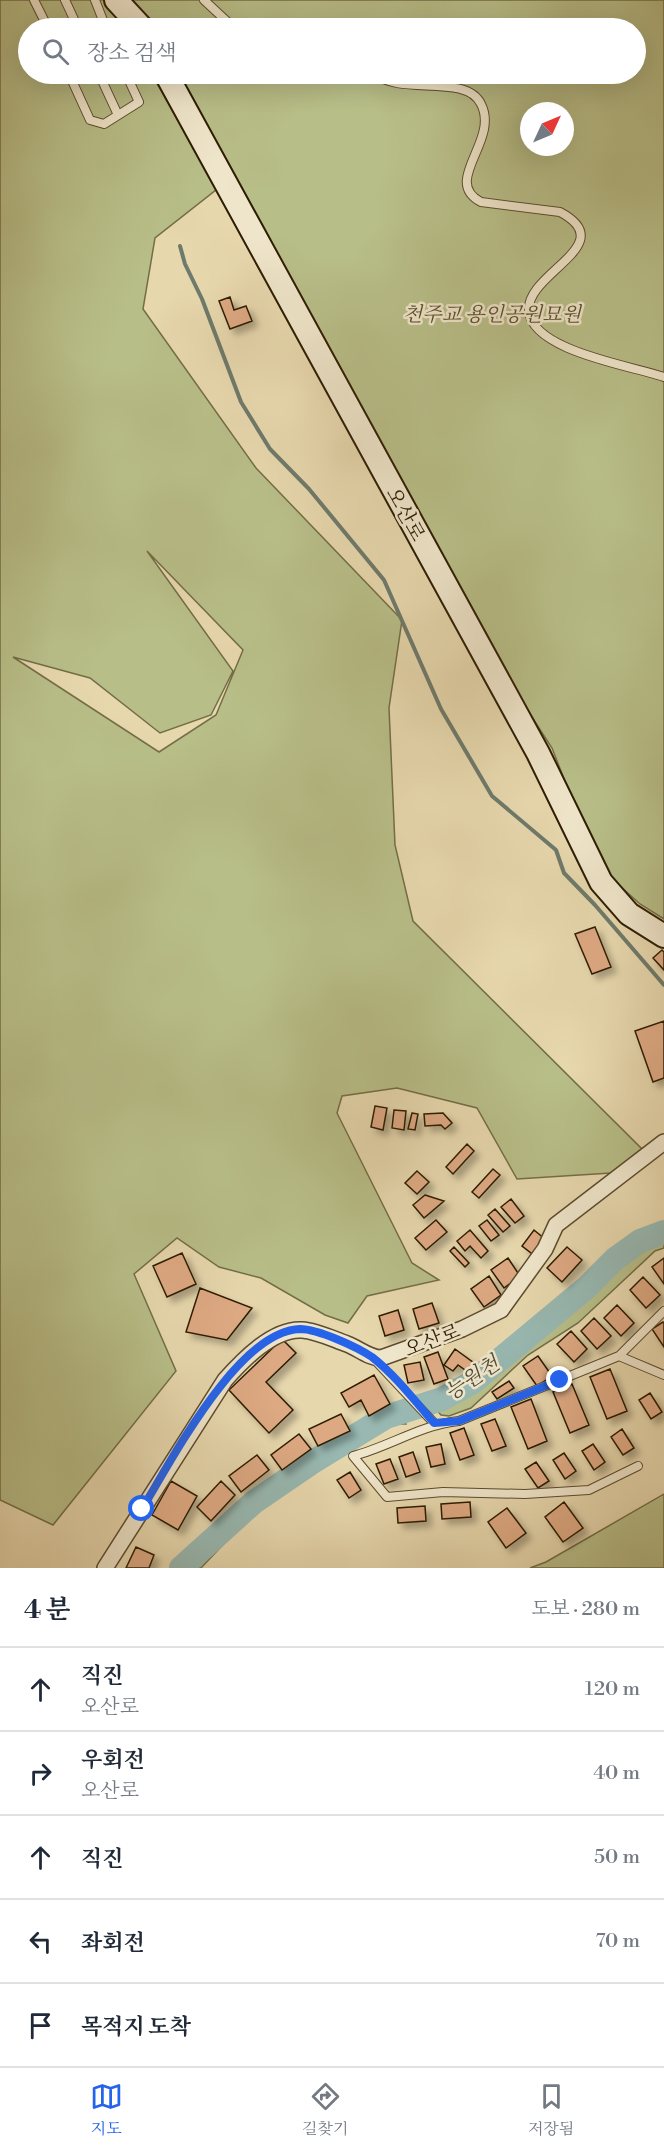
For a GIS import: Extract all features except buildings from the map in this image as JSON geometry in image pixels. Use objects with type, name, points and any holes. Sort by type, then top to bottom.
[{"type":"street","points":[[116,0],[133,18]]},
{"type":"street","name":"오산로","points":[[171,84],[538,753],[601,882],[629,914],[664,936]]},
{"type":"street","name":"오산로","points":[[373,1358],[417,1347],[501,1310],[545,1249],[556,1225],[664,1142]]},
{"type":"street","points":[[105,1568],[218,1389],[247,1356],[268,1340],[300,1329],[358,1348],[373,1358]]},
{"type":"lane","points":[[34,0],[43,18]]},
{"type":"lane","points":[[64,0],[73,18]]},
{"type":"lane","points":[[95,0],[102,18]]},
{"type":"lane","points":[[204,0],[223,18]]},
{"type":"lane","points":[[74,84],[90,120],[104,124],[139,102],[131,84]]},
{"type":"lane","points":[[104,84],[118,116]]},
{"type":"lane","points":[[401,84],[460,88],[471,93],[481,103],[486,127],[480,148],[466,176],[465,184],[470,196],[481,202],[560,212],[572,218],[579,227],[581,236],[578,246],[540,285],[530,300],[529,313],[535,326],[556,343],[580,354],[664,377]]},
{"type":"lane","points":[[638,1466],[589,1490],[525,1494],[443,1492],[387,1497],[353,1456],[376,1450],[434,1423],[459,1421],[618,1356],[664,1311]]},
{"type":"lane","points":[[618,1356],[664,1375]]},
{"type":"lane","points":[[373,1358],[434,1423]]},
{"type":"green space","name":"천주교 용인공원묘원","points":[[0,0],[664,0],[664,919],[640,904],[598,866],[552,748],[519,697],[225,183],[155,238],[143,309],[256,468],[402,620],[389,708],[395,845],[413,921],[643,1150],[611,1173],[517,1179],[477,1108],[397,1088],[342,1096],[337,1113],[412,1263],[439,1280],[367,1296],[348,1323],[325,1315],[261,1278],[219,1267],[177,1238],[134,1274],[176,1371],[53,1525],[0,1500]],"holes":[[[147,551],[243,650],[216,715],[159,752],[13,657],[90,678],[160,733],[211,715],[233,671]]]},
{"type":"green space","points":[[664,1224],[664,1230],[628,1248],[562,1308],[479,1375],[455,1391],[437,1399],[428,1402],[422,1397],[439,1395],[480,1373],[539,1326],[586,1283],[598,1266],[641,1235]]},
{"type":"green space","points":[[664,1234],[664,1248],[655,1251],[578,1323],[528,1355],[471,1408],[449,1416],[441,1415],[432,1405],[473,1385],[493,1371],[514,1355],[622,1258]]},
{"type":"green space","points":[[356,1432],[252,1501],[179,1568],[172,1568],[246,1496],[313,1454]]},
{"type":"green space","points":[[352,1441],[361,1444],[279,1492],[247,1519],[201,1568],[184,1568],[255,1504]]},
{"type":"green space","points":[[664,1494],[664,1568],[530,1568],[546,1562]]},
{"type":"water","points":[[400,1404],[406,1424],[382,1429],[361,1443],[352,1439]]},
{"type":"waterway","points":[[180,246],[185,264],[202,299],[241,402],[270,449],[309,489],[384,580],[441,709],[492,796],[556,850],[564,873],[595,905],[664,985]]},
{"type":"waterway","name":"능원천","points":[[181,1568],[254,1502],[311,1463],[386,1417],[442,1399],[473,1382],[586,1288],[615,1259],[640,1241],[664,1232]]},
{"type":"route","points":[[142,1509],[180,1446],[225,1380],[247,1356],[268,1340],[300,1329],[358,1348],[373,1358],[434,1423],[459,1421],[560,1380]]}]
